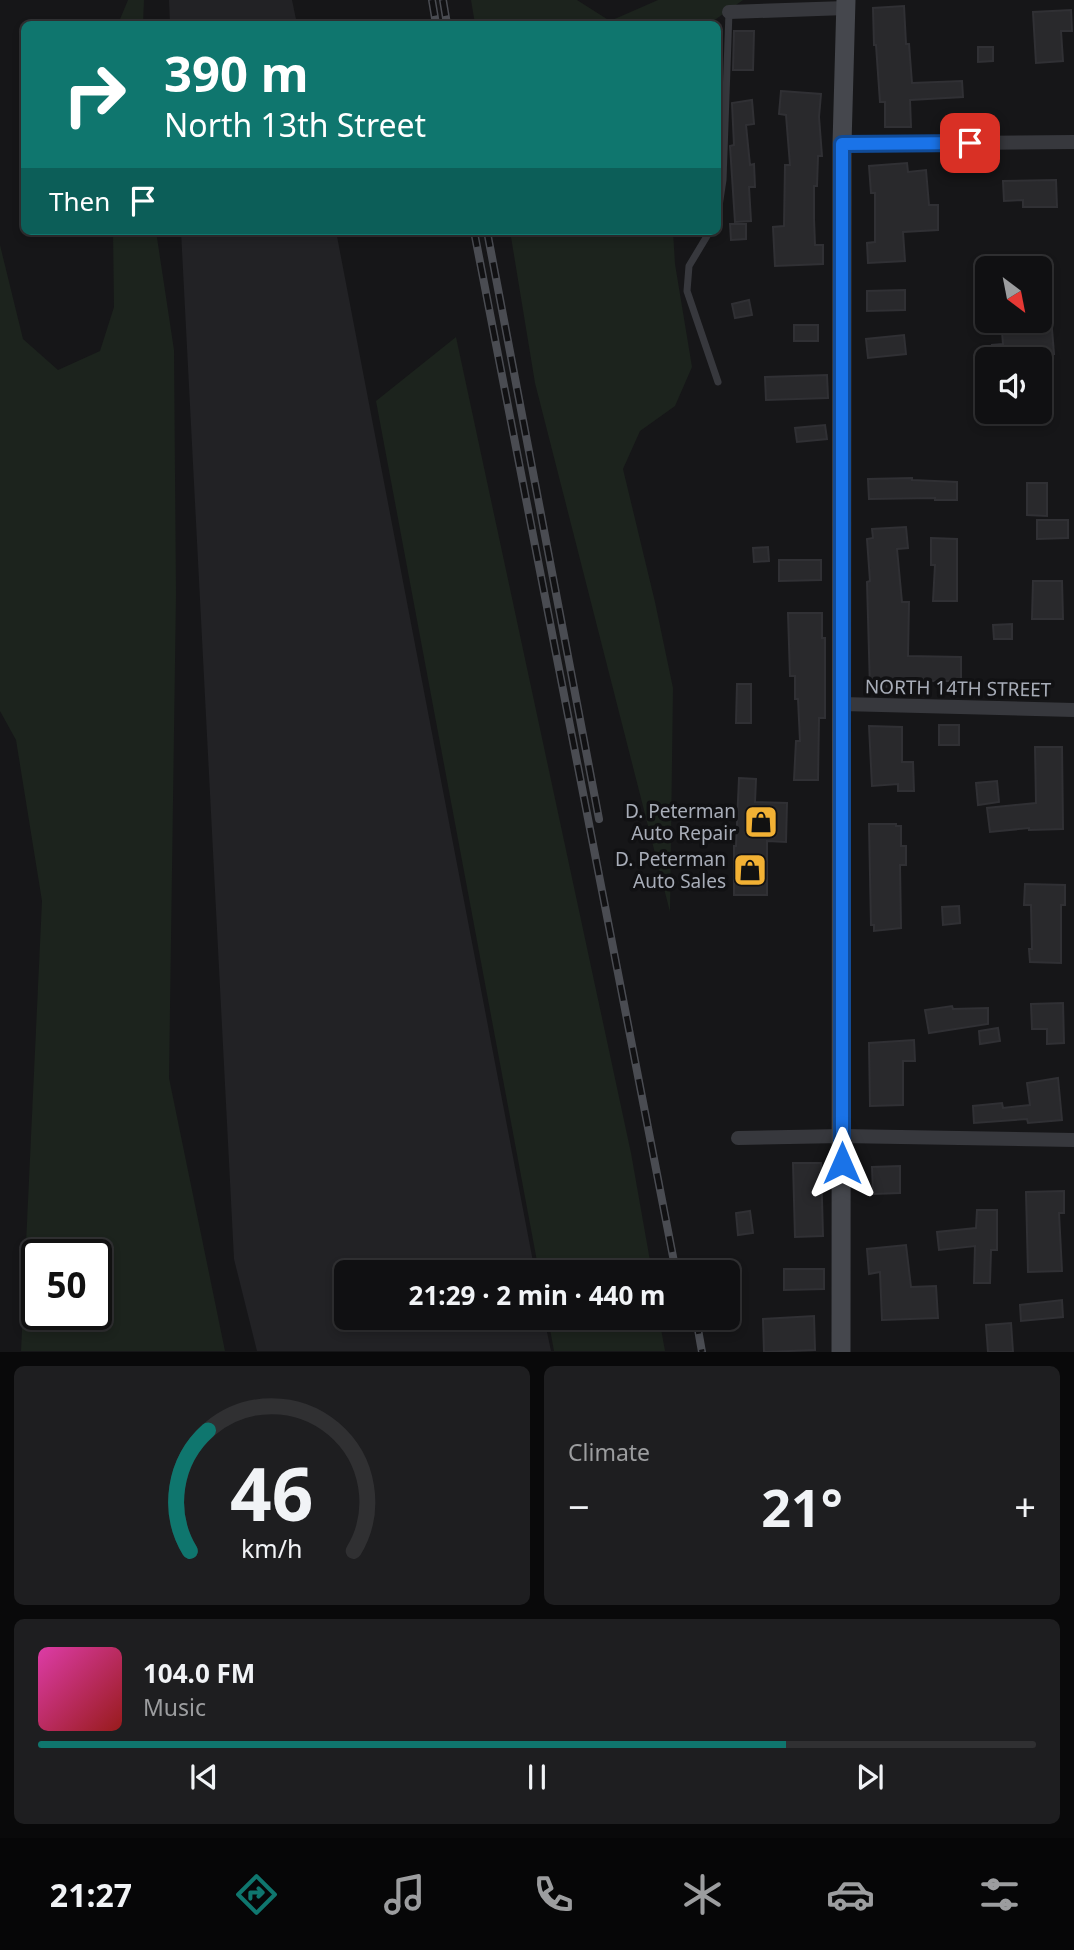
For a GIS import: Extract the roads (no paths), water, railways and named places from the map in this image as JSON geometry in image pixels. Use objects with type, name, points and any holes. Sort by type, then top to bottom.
[{"type":"main road","points":[[841,1352],[842,144],[846,4]]},
{"type":"street","points":[[729,12],[846,4]]},
{"type":"street","points":[[842,144],[1074,142]]},
{"type":"street","name":"NORTH 14TH STREET","points":[[842,704],[1074,710]]},
{"type":"street","points":[[738,1138],[842,1136],[1074,1140]]},
{"type":"lane","points":[[721,193],[729,12]]},
{"type":"lane","points":[[708,235],[689,266],[687,291],[718,382]]},
{"type":"railway","points":[[432,0],[436,21]]},
{"type":"railway","points":[[443,0],[446,21]]},
{"type":"railway","points":[[475,235],[674,1260]]},
{"type":"railway","points":[[488,235],[599,819]]},
{"type":"railway","points":[[698,1330],[702,1352]]},
{"type":"place","name":"D. Peterman Auto Repair","points":[[761,822]]},
{"type":"place","name":"D. Peterman Auto Sales","points":[[750,870]]}]
